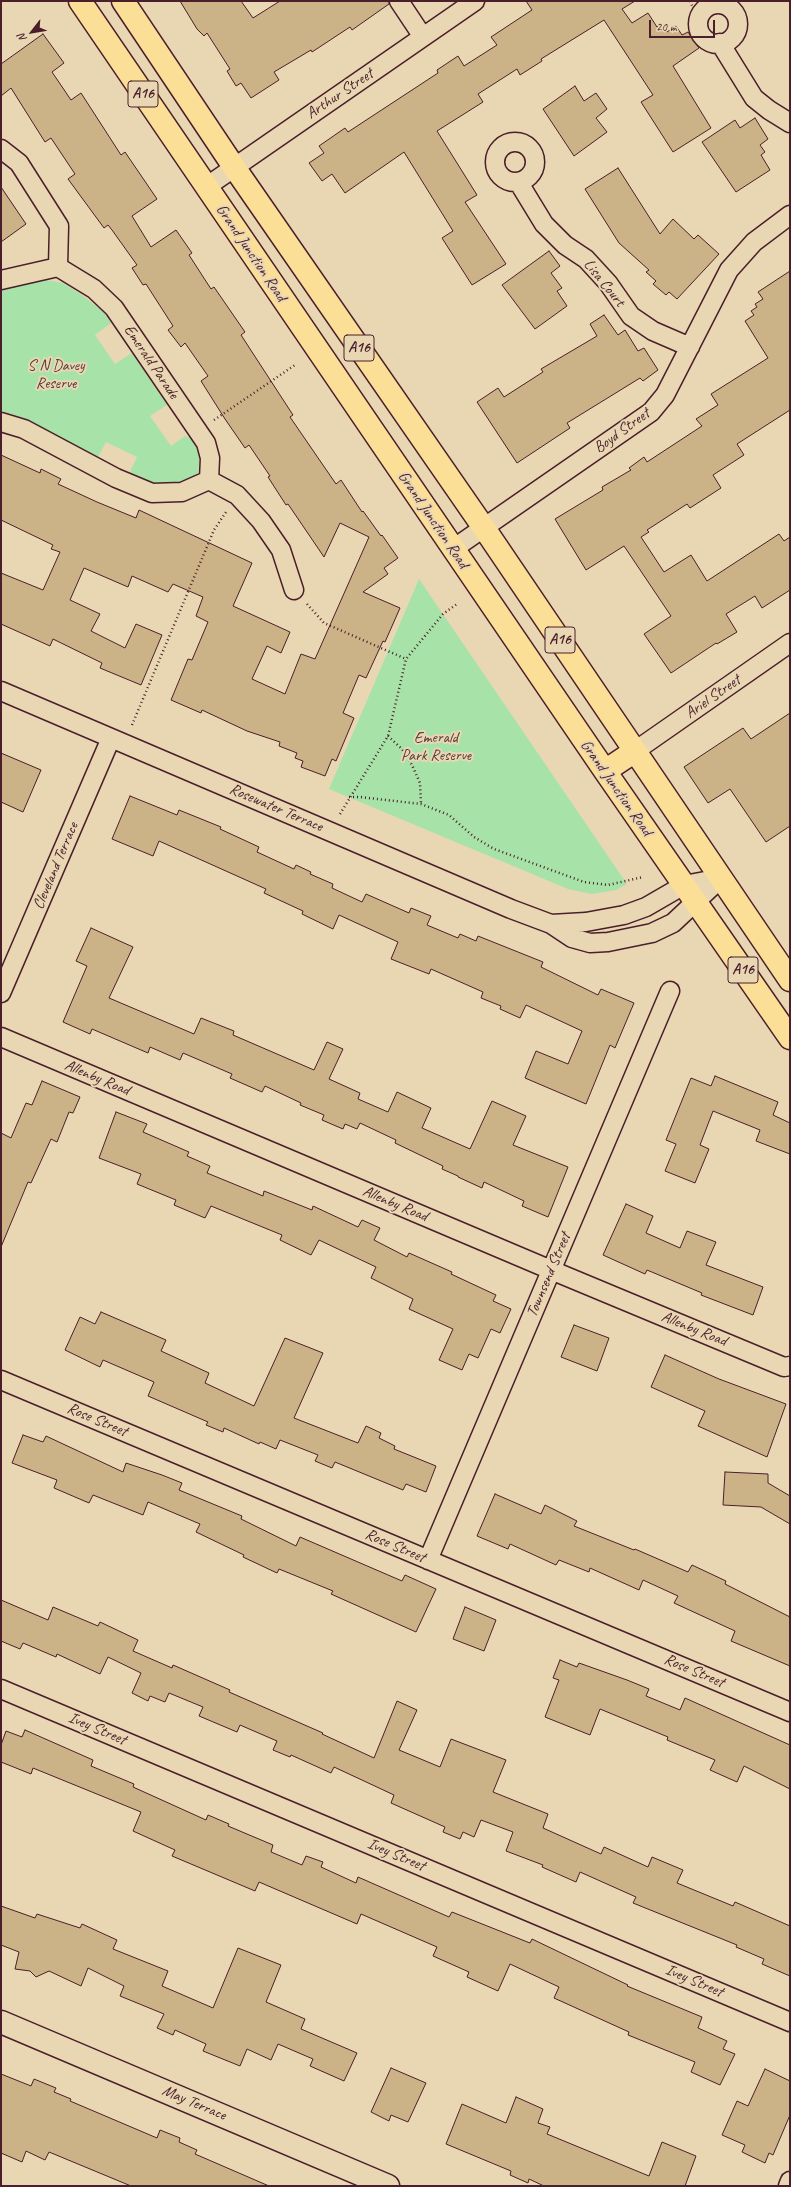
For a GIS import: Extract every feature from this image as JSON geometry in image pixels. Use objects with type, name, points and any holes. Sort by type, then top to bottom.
[{"type":"highway","name":"Grand Junction Road","points":[[80,1],[604,771],[790,1038]]},
{"type":"highway","name":"A16","points":[[123,1],[234,167],[484,528],[790,980]]},
{"type":"highway","points":[[604,771],[636,751]]},
{"type":"street","points":[[399,1],[423,37]]},
{"type":"street","name":"Arthur Street","points":[[206,187],[475,1]]},
{"type":"street","points":[[714,4],[724,4],[734,12],[738,22],[734,36],[727,42],[720,44],[712,43],[704,38],[698,29],[698,19],[704,8],[714,4]]},
{"type":"street","points":[[720,44],[754,98],[769,110],[790,123]]},
{"type":"street","points":[[1,149],[19,163],[58,226],[58,267],[1,280]]},
{"type":"street","name":"Lisa Court","points":[[519,182],[544,224],[565,245],[586,259],[608,283],[631,316],[653,331],[690,347]]},
{"type":"street","name":"Boyd Street","points":[[453,549],[651,412],[665,395],[729,270],[754,242],[790,215]]},
{"type":"street","name":"Emerald Parade","points":[[58,267],[94,290],[114,308],[206,443],[210,458],[209,480]]},
{"type":"street","points":[[1,422],[24,429],[116,478],[152,493],[182,492],[209,480],[237,495],[261,521],[281,550],[294,590]]},
{"type":"street","name":"Ariel Street","points":[[636,751],[790,643]]},
{"type":"street","name":"Rosewater Terrace","points":[[1,691],[511,910],[551,924],[572,938],[590,943],[608,942],[652,933],[673,923],[721,878]]},
{"type":"street","name":"Cleveland Terrace","points":[[1,993],[118,741]]},
{"type":"street","name":"Rosewater Terrace","points":[[551,924],[586,922],[624,914],[646,908],[684,885],[721,878]]},
{"type":"street","name":"Townsend Street","points":[[428,1560],[670,991]]},
{"type":"street","name":"Allenby Road","points":[[1,1037],[551,1270],[784,1367],[790,1366]]},
{"type":"street","name":"Rose Street","points":[[1,1380],[790,1712]]},
{"type":"street","name":"Ivey Street","points":[[1,1689],[790,2022]]},
{"type":"street","name":"May Terrace","points":[[1,2022],[388,2186]]},
{"type":"street","points":[[788,2186],[790,2182]]},
{"type":"path","points":[[690,1],[698,19]]},
{"type":"path","points":[[198,431],[295,365]]},
{"type":"path","points":[[118,741],[214,530],[237,495]]},
{"type":"path","points":[[294,590],[324,623],[406,660]]},
{"type":"path","points":[[331,832],[349,797],[388,736],[406,660],[424,640],[443,614],[457,604]]},
{"type":"path","points":[[388,736],[402,749],[412,765],[420,783],[421,804]]},
{"type":"path","points":[[349,797],[386,799],[421,804],[449,815],[474,837],[494,849],[584,882],[608,885],[642,877]]},
{"type":"green space","name":"S N Davey Reserve","points":[[35,278],[63,283],[104,312],[111,323],[95,335],[115,364],[132,353],[167,405],[150,416],[171,446],[185,436],[190,438],[197,449],[200,457],[198,473],[187,482],[173,484],[142,482],[128,476],[137,457],[106,442],[97,459],[7,413],[1,412],[1,287]]},
{"type":"green space","name":"Emerald Park Reserve","points":[[419,579],[627,884],[616,890],[592,894],[568,889],[329,789]]},
{"type":"building","points":[[180,1],[241,1],[253,18],[280,1],[389,1],[389,4],[352,30],[350,27],[312,52],[311,50],[274,72],[279,80],[251,98],[241,83],[236,86],[227,71],[230,69],[207,33],[204,36],[197,29]]},
{"type":"building","points":[[526,1],[635,1],[622,9],[632,23],[648,13],[657,27],[661,24],[667,32],[676,26],[682,35],[688,32],[699,48],[673,66],[711,128],[673,152],[641,102],[653,95],[604,20],[541,59],[542,61],[520,75],[517,69],[478,94],[483,102],[437,131],[477,195],[465,202],[506,264],[472,285],[442,238],[453,231],[404,152],[345,193],[332,174],[322,181],[309,163],[324,153],[319,146],[345,128],[348,132],[438,73],[437,70],[458,56],[464,66],[497,45],[491,37],[532,10]]},
{"type":"building","points":[[43,34],[64,63],[52,72],[71,100],[81,93],[121,155],[125,152],[157,199],[132,216],[151,247],[176,230],[192,253],[189,255],[211,289],[214,287],[245,332],[241,335],[293,415],[290,417],[336,484],[341,480],[362,512],[363,511],[381,536],[382,535],[398,558],[384,568],[388,574],[363,592],[400,608],[385,642],[383,641],[366,678],[359,675],[343,713],[354,718],[336,761],[332,759],[325,776],[301,767],[303,761],[295,758],[297,753],[279,746],[280,742],[247,731],[202,710],[201,713],[171,700],[188,659],[192,660],[208,622],[196,616],[203,597],[173,584],[168,592],[132,576],[128,587],[84,568],[70,600],[100,614],[91,631],[125,648],[136,624],[162,635],[141,685],[100,668],[102,663],[53,639],[50,646],[1,624],[1,573],[43,590],[60,552],[51,549],[53,545],[1,520],[1,455],[40,473],[41,469],[61,479],[58,484],[97,502],[136,518],[139,510],[252,563],[233,606],[290,632],[281,653],[267,646],[252,679],[285,694],[301,654],[315,659],[369,537],[340,523],[324,557],[288,504],[286,505],[268,477],[270,476],[249,445],[245,448],[225,419],[201,381],[208,376],[185,343],[181,347],[168,330],[173,326],[146,284],[143,285],[132,268],[137,265],[108,225],[104,228],[68,179],[75,174],[51,138],[45,142],[11,88],[1,96],[1,64]]},
{"type":"building","points":[[575,86],[584,101],[596,93],[607,109],[596,118],[607,132],[574,156],[543,109]]},
{"type":"building","points":[[755,118],[768,139],[760,145],[765,152],[761,155],[770,170],[736,192],[702,142],[735,120],[740,128]]},
{"type":"building","points":[[618,168],[660,234],[673,219],[694,239],[698,235],[719,254],[677,299],[669,292],[666,295],[653,284],[656,281],[646,272],[649,270],[619,243],[585,189]]},
{"type":"building","points":[[1,187],[26,224],[1,242]]},
{"type":"building","points":[[549,251],[560,266],[551,273],[562,288],[557,291],[567,306],[535,329],[502,285]]},
{"type":"building","points":[[790,271],[790,410],[737,444],[744,455],[713,475],[721,488],[690,508],[687,504],[647,530],[649,532],[641,537],[664,572],[691,555],[707,581],[779,534],[784,541],[790,537],[790,590],[762,608],[755,596],[726,614],[737,632],[717,644],[716,643],[671,673],[644,634],[671,616],[624,546],[586,570],[555,519],[603,490],[602,487],[631,470],[629,468],[644,457],[647,462],[702,426],[696,419],[718,405],[711,394],[768,358],[745,321],[754,315],[751,311],[757,307],[755,304],[763,299],[758,292]]},
{"type":"building","points":[[604,315],[618,335],[625,330],[638,351],[644,348],[658,370],[643,381],[640,378],[567,423],[570,428],[517,463],[477,402],[498,388],[504,397],[543,372],[541,369],[597,336],[590,324]]},
{"type":"building","points":[[790,713],[790,826],[766,842],[730,789],[708,803],[684,767],[743,728],[751,739]]},
{"type":"building","points":[[1,753],[41,770],[23,812],[1,802]]},
{"type":"building","points":[[130,796],[177,815],[179,810],[221,827],[220,829],[259,847],[257,852],[294,869],[296,865],[311,872],[310,874],[333,884],[332,888],[362,902],[366,894],[409,913],[411,908],[431,916],[427,925],[458,938],[460,934],[476,941],[478,936],[543,962],[541,967],[598,995],[601,989],[634,1003],[615,1048],[610,1045],[586,1104],[525,1078],[536,1051],[568,1064],[582,1031],[526,1005],[520,1018],[500,1009],[501,1006],[481,998],[483,992],[431,969],[429,974],[391,959],[398,942],[339,915],[333,929],[302,914],[303,911],[264,893],[266,889],[159,841],[153,856],[112,839]]},
{"type":"building","points":[[91,928],[133,947],[109,998],[194,1034],[201,1018],[234,1031],[233,1035],[314,1070],[327,1042],[343,1049],[329,1079],[360,1093],[358,1099],[388,1112],[397,1092],[431,1108],[422,1128],[470,1149],[492,1101],[526,1116],[513,1145],[568,1167],[548,1217],[522,1206],[524,1201],[484,1182],[482,1188],[442,1169],[443,1166],[395,1143],[396,1140],[360,1123],[357,1129],[345,1124],[343,1129],[322,1120],[324,1115],[300,1105],[301,1103],[265,1086],[262,1092],[230,1078],[232,1074],[183,1053],[180,1060],[150,1047],[148,1053],[92,1029],[90,1034],[63,1022],[87,966],[76,961]]},
{"type":"building","points":[[715,1076],[778,1102],[773,1115],[790,1123],[790,1154],[756,1141],[760,1130],[713,1111],[700,1145],[709,1149],[695,1183],[665,1171],[676,1144],[666,1140],[691,1078],[711,1086]]},
{"type":"building","points":[[42,1081],[80,1097],[73,1113],[69,1112],[57,1142],[51,1139],[31,1183],[28,1182],[1,1247],[1,1133],[11,1138],[26,1103],[32,1105]]},
{"type":"building","points":[[116,1112],[147,1124],[143,1132],[189,1152],[187,1156],[210,1166],[207,1173],[263,1196],[264,1191],[312,1210],[313,1206],[358,1227],[362,1220],[380,1228],[374,1240],[407,1257],[409,1253],[452,1272],[451,1274],[496,1295],[493,1301],[511,1309],[500,1333],[491,1329],[478,1358],[469,1354],[462,1370],[439,1360],[453,1329],[409,1309],[413,1299],[371,1278],[376,1267],[319,1240],[311,1255],[280,1240],[282,1235],[211,1206],[205,1218],[174,1205],[176,1200],[137,1184],[141,1174],[99,1158]]},
{"type":"building","points":[[626,1204],[653,1216],[646,1233],[680,1248],[687,1231],[716,1242],[706,1265],[763,1287],[753,1315],[701,1295],[702,1293],[647,1270],[645,1274],[603,1255]]},
{"type":"building","points":[[101,1312],[166,1340],[161,1351],[209,1373],[205,1383],[254,1406],[285,1338],[323,1353],[294,1418],[358,1443],[366,1426],[381,1433],[379,1438],[395,1446],[394,1449],[436,1466],[426,1492],[406,1484],[403,1490],[335,1462],[332,1468],[315,1461],[318,1455],[280,1440],[276,1449],[260,1442],[259,1444],[224,1428],[223,1432],[206,1425],[208,1422],[148,1396],[154,1382],[103,1360],[100,1367],[65,1350],[80,1317],[95,1324]]},
{"type":"building","points":[[574,1325],[609,1338],[597,1371],[561,1357]]},
{"type":"building","points":[[665,1355],[719,1379],[786,1404],[767,1457],[698,1426],[705,1411],[651,1387]]},
{"type":"building","points":[[23,1435],[43,1442],[46,1436],[123,1472],[126,1463],[162,1475],[182,1483],[179,1490],[242,1516],[241,1519],[296,1546],[300,1537],[402,1581],[405,1575],[436,1589],[416,1632],[331,1594],[333,1591],[279,1569],[277,1573],[243,1557],[244,1555],[196,1532],[200,1524],[148,1502],[143,1515],[93,1495],[89,1503],[54,1488],[57,1480],[12,1463]]},
{"type":"building","points":[[725,1472],[768,1474],[768,1483],[790,1496],[790,1524],[761,1507],[723,1505]]},
{"type":"building","points":[[495,1494],[541,1514],[545,1505],[577,1521],[574,1526],[634,1550],[635,1549],[688,1572],[692,1565],[726,1581],[725,1584],[790,1617],[790,1666],[731,1641],[735,1631],[674,1603],[678,1596],[643,1580],[639,1590],[590,1568],[589,1572],[559,1560],[556,1565],[510,1544],[508,1549],[477,1536]]},
{"type":"building","points":[[1,1600],[48,1620],[53,1607],[98,1626],[100,1622],[138,1640],[133,1651],[172,1668],[173,1665],[230,1690],[229,1692],[323,1733],[322,1734],[374,1758],[397,1701],[417,1710],[399,1750],[440,1767],[451,1739],[506,1760],[493,1792],[548,1814],[543,1828],[601,1854],[604,1847],[648,1867],[652,1857],[683,1870],[677,1883],[733,1906],[735,1902],[790,1926],[790,1976],[762,1964],[764,1959],[736,1947],[737,1945],[633,1903],[636,1897],[580,1872],[576,1882],[542,1867],[543,1865],[506,1851],[513,1832],[481,1820],[474,1837],[463,1832],[460,1839],[443,1832],[445,1827],[391,1803],[394,1795],[334,1767],[331,1773],[291,1755],[290,1757],[273,1750],[277,1741],[240,1725],[237,1732],[199,1716],[203,1707],[169,1693],[165,1702],[150,1696],[148,1701],[132,1693],[141,1673],[108,1657],[100,1674],[57,1654],[56,1657],[23,1643],[20,1649],[1,1641]]},
{"type":"building","points":[[465,1607],[496,1620],[484,1651],[453,1639]]},
{"type":"building","points":[[560,1660],[577,1667],[579,1663],[649,1689],[646,1696],[680,1710],[685,1698],[790,1745],[790,1789],[744,1766],[737,1782],[710,1770],[715,1760],[667,1740],[668,1737],[600,1709],[590,1735],[545,1717],[559,1680],[553,1678]]},
{"type":"building","points":[[25,1730],[93,1760],[91,1766],[134,1784],[133,1787],[206,1820],[208,1815],[229,1824],[228,1826],[273,1845],[271,1852],[302,1865],[306,1856],[323,1862],[321,1867],[356,1883],[358,1877],[449,1917],[452,1912],[530,1943],[532,1939],[628,1985],[627,1986],[702,2017],[698,2028],[727,2041],[723,2049],[735,2054],[720,2085],[691,2072],[695,2062],[628,2035],[629,2032],[554,1998],[559,1987],[510,1964],[498,1991],[467,1977],[469,1972],[433,1956],[437,1947],[361,1914],[357,1924],[259,1882],[255,1891],[172,1856],[175,1850],[133,1831],[141,1812],[33,1768],[31,1774],[1,1762],[1,1745],[6,1731],[22,1737]]},
{"type":"building","points":[[1,1906],[35,1918],[37,1914],[80,1928],[82,1924],[117,1940],[113,1949],[168,1971],[162,1986],[213,2008],[238,1948],[281,1965],[266,2002],[305,2019],[301,2029],[357,2053],[344,2081],[310,2066],[313,2059],[278,2044],[271,2060],[247,2049],[240,2066],[203,2051],[206,2044],[175,2030],[173,2035],[157,2028],[164,2014],[120,1996],[124,1986],[88,1968],[81,1986],[49,1971],[36,1977],[30,1971],[15,1969],[19,1952],[1,1945]]},
{"type":"building","points":[[391,2068],[426,2083],[408,2122],[391,2115],[389,2121],[371,2112]]},
{"type":"building","points":[[765,2069],[790,2081],[790,2115],[773,2155],[769,2153],[765,2163],[742,2152],[745,2145],[722,2135],[737,2101],[748,2106]]},
{"type":"building","points":[[1,2074],[31,2086],[34,2079],[56,2088],[54,2092],[71,2099],[70,2101],[157,2138],[160,2130],[180,2138],[179,2142],[197,2150],[195,2154],[269,2186],[131,2186],[49,2152],[45,2160],[26,2151],[22,2162],[1,2153]]},
{"type":"building","points":[[516,2097],[543,2109],[538,2123],[550,2127],[547,2134],[649,2176],[662,2142],[696,2156],[685,2186],[544,2186],[529,2179],[528,2183],[510,2175],[511,2171],[446,2144],[462,2104],[506,2123]]}]
